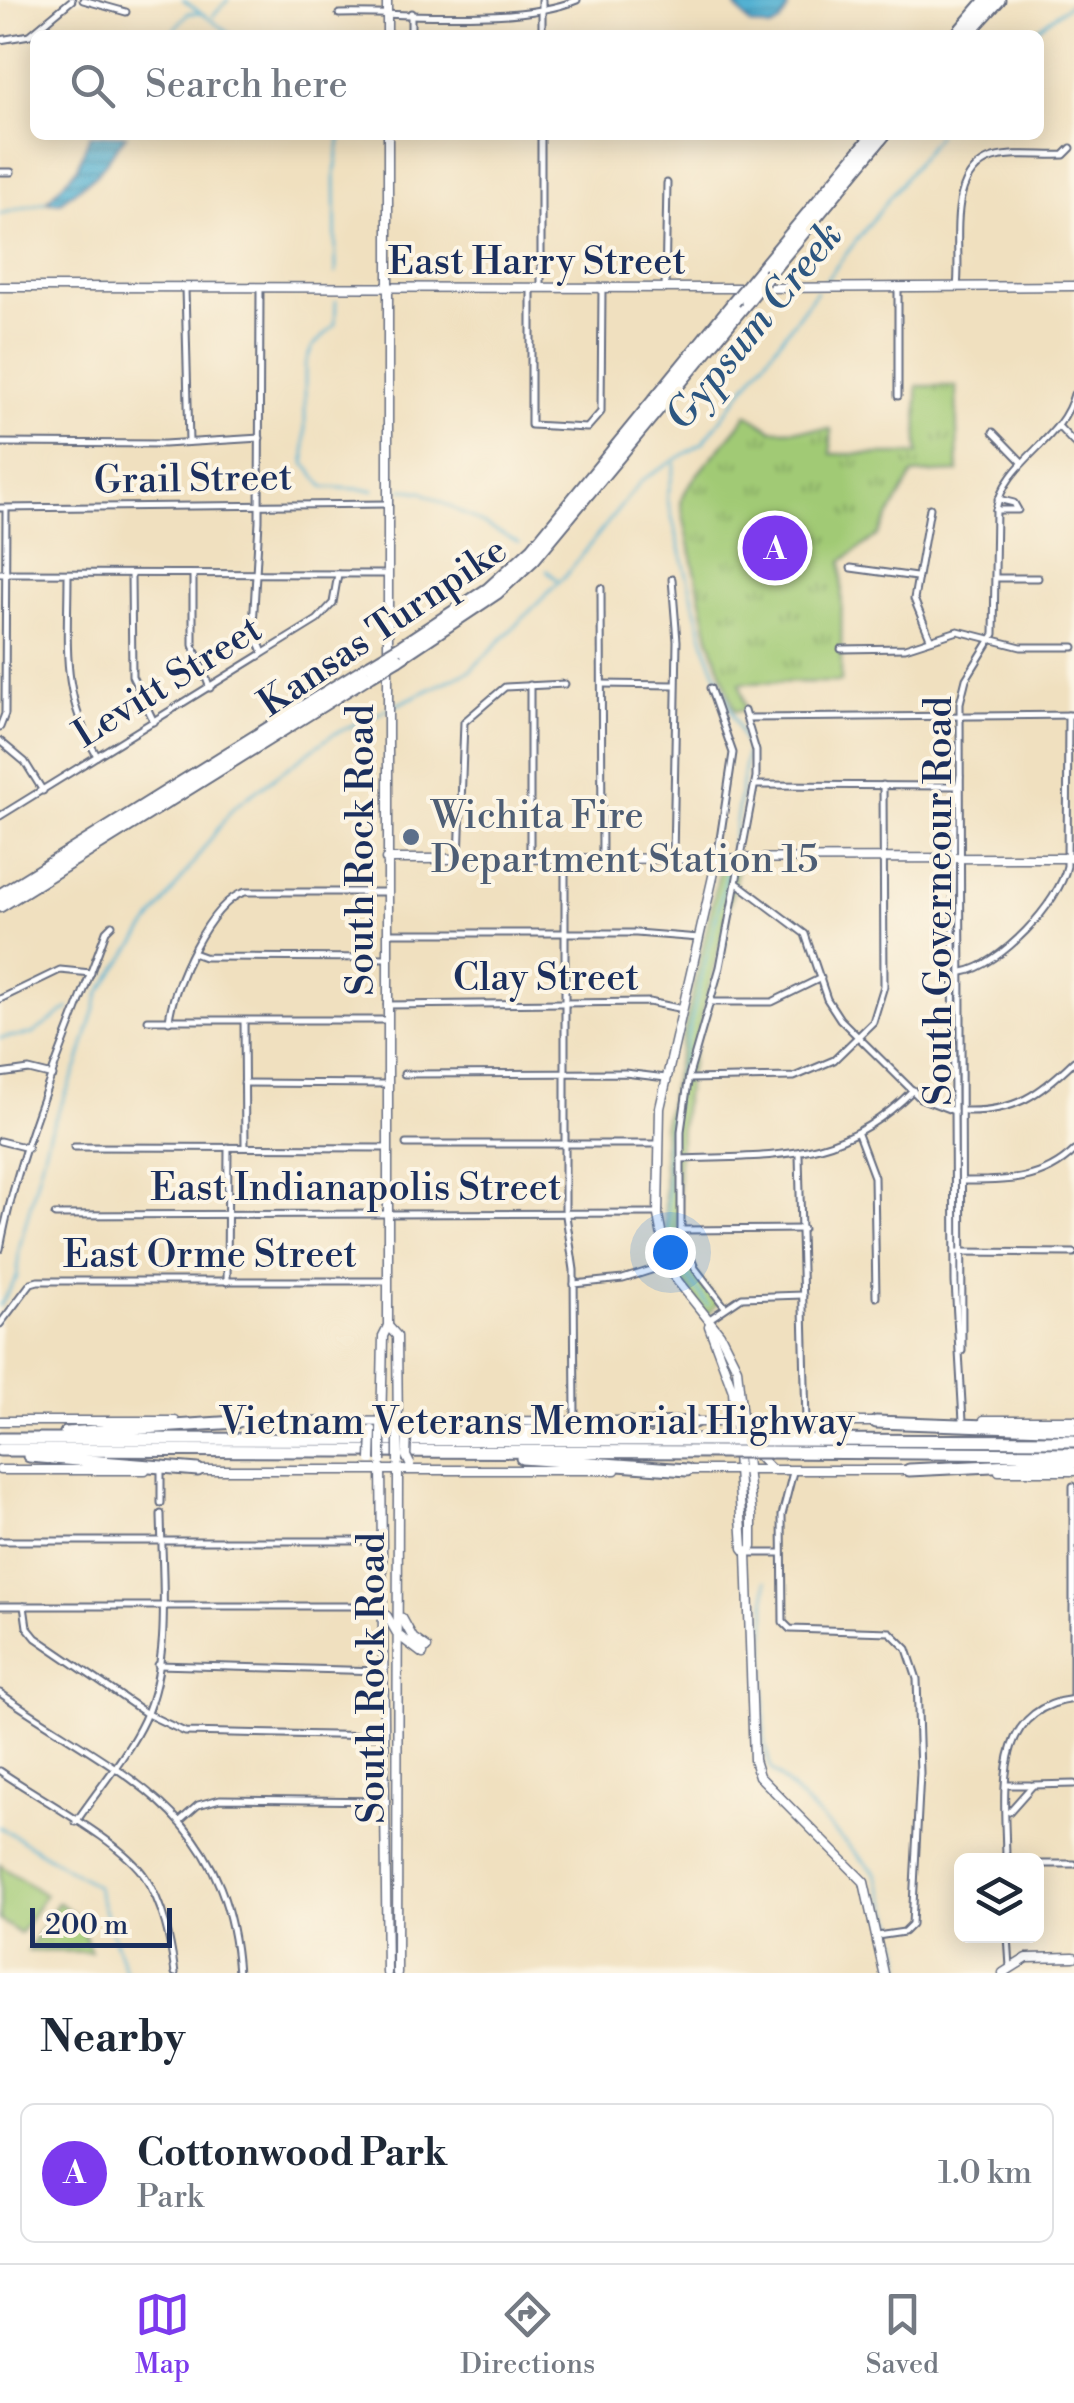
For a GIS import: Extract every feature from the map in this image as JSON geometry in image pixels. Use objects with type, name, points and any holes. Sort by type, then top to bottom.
[{"type":"highway","points":[[960,30],[986,0]]},
{"type":"highway","points":[[972,30],[999,0]]},
{"type":"highway","name":"Kansas Turnpike","points":[[0,894],[497,593],[549,544],[869,140]]},
{"type":"highway","name":"Kansas Turnpike","points":[[764,273],[880,140]]},
{"type":"highway","name":"Kansas Turnpike","points":[[0,906],[371,670]]},
{"type":"highway","points":[[0,1438],[236,1422]]},
{"type":"highway","points":[[408,1444],[694,1422]]},
{"type":"highway","points":[[876,1422],[1074,1429]]},
{"type":"highway","name":"Vietnam Veterans Memorial Highway","points":[[0,1438],[726,1446],[1074,1441]]},
{"type":"highway","points":[[408,1444],[687,1470]]},
{"type":"highway","name":"Vietnam Veterans Memorial Highway","points":[[0,1452],[408,1444]]},
{"type":"highway","name":"Vietnam Veterans Memorial Highway","points":[[770,1446],[1074,1454]]},
{"type":"highway","points":[[0,1452],[198,1470]]},
{"type":"highway","points":[[909,1470],[1074,1462]]},
{"type":"main road","points":[[387,30],[388,0]]},
{"type":"main road","name":"South Rock Road","points":[[387,1973],[385,1609],[376,1432],[381,1420],[382,1336],[388,1326],[388,140]]},
{"type":"main road","name":"East Harry Street","points":[[0,287],[1074,286]]},
{"type":"main road","points":[[386,859],[1071,858]]},
{"type":"main road","points":[[717,860],[702,939],[666,1078],[658,1144],[658,1214],[667,1265],[734,1357],[743,1470],[743,1548],[747,1553],[752,1736],[759,1776],[853,1867],[872,1906],[884,1973]]},
{"type":"main road","name":"South Rock Road","points":[[388,1326],[396,1336],[399,1420],[408,1444],[398,1466],[396,1973]]},
{"type":"main road","points":[[418,1420],[408,1444],[422,1470]]},
{"type":"main road","points":[[0,1421],[1074,1420]]},
{"type":"main road","points":[[360,1421],[376,1432]]},
{"type":"main road","points":[[772,1422],[763,1426],[757,1437],[760,1462],[772,1470]]},
{"type":"main road","points":[[0,1470],[360,1470],[378,1464],[422,1470],[1074,1471]]},
{"type":"main road","points":[[398,1606],[407,1630],[422,1650]]},
{"type":"main road","points":[[385,1609],[398,1635],[422,1650]]},
{"type":"main road","points":[[398,1664],[404,1650],[422,1650]]},
{"type":"main road","points":[[1006,1970],[1026,1958],[1074,1957]]},
{"type":"street","points":[[35,30],[59,2],[72,0]]},
{"type":"street","points":[[83,0],[126,12]]},
{"type":"street","points":[[542,0],[542,30]]},
{"type":"street","points":[[339,14],[542,11],[577,0]]},
{"type":"street","points":[[411,13],[411,30]]},
{"type":"street","points":[[0,40],[30,36]]},
{"type":"street","points":[[541,140],[530,425],[587,428],[596,420],[603,394],[602,288]]},
{"type":"street","points":[[956,286],[960,198],[974,171],[994,158],[1064,155],[1071,148]]},
{"type":"street","points":[[0,172],[11,172]]},
{"type":"street","points":[[666,289],[667,183]]},
{"type":"street","points":[[898,287],[898,396]]},
{"type":"street","points":[[185,288],[189,442]]},
{"type":"street","points":[[260,289],[259,503],[253,627],[263,653]]},
{"type":"street","name":"South Governeour Road","points":[[963,1420],[955,1252],[954,1111],[959,716],[964,685],[992,638],[998,499],[1022,462],[1058,426],[1074,394]]},
{"type":"street","points":[[1058,426],[1074,443]]},
{"type":"street","points":[[993,432],[1022,462]]},
{"type":"street","points":[[0,443],[260,438]]},
{"type":"street","points":[[996,510],[1014,513],[1014,503],[998,499]]},
{"type":"street","name":"Grail Street","points":[[3,508],[388,504]]},
{"type":"street","points":[[0,727],[6,714],[3,508]]},
{"type":"street","points":[[930,508],[916,577],[915,606],[930,638]]},
{"type":"street","points":[[850,568],[916,577]]},
{"type":"street","points":[[3,573],[387,574]]},
{"type":"street","points":[[68,574],[72,708],[98,756]]},
{"type":"street","points":[[130,574],[132,676],[154,722]]},
{"type":"street","name":"Levitt Street","points":[[0,816],[327,612],[338,590],[338,574]]},
{"type":"street","points":[[193,575],[193,645],[210,688]]},
{"type":"street","points":[[996,578],[1038,578]]},
{"type":"street","points":[[672,579],[677,641],[673,860]]},
{"type":"street","points":[[601,588],[602,860]]},
{"type":"street","points":[[841,649],[904,648],[958,631],[1021,647],[1074,647]]},
{"type":"street","points":[[459,860],[461,730],[473,712],[499,689],[565,684]]},
{"type":"street","points":[[602,684],[674,685]]},
{"type":"street","points":[[530,685],[530,859]]},
{"type":"street","points":[[710,688],[733,753],[717,860]]},
{"type":"street","points":[[725,1308],[695,1268],[681,1230],[681,1159],[688,1080],[711,1002],[755,785],[756,752],[745,714],[1071,715],[1071,858],[1062,888],[996,957],[978,970],[963,972]]},
{"type":"street","points":[[0,741],[25,762],[43,791]]},
{"type":"street","points":[[755,785],[959,786]]},
{"type":"street","points":[[688,1080],[794,1077],[834,1060],[878,1014],[884,986],[883,785]]},
{"type":"street","name":"South Governeour Road","points":[[958,859],[963,972],[961,1323]]},
{"type":"street","points":[[565,860],[566,1213],[574,1284],[575,1419]]},
{"type":"street","points":[[737,883],[805,934],[840,1019],[929,1104],[954,1111],[1001,1110],[1023,1104],[1074,1061]]},
{"type":"street","points":[[169,1021],[172,992],[228,899],[236,895],[388,892]]},
{"type":"street","points":[[0,1248],[3,1215],[112,925]]},
{"type":"street","points":[[388,933],[674,934],[702,939]]},
{"type":"street","points":[[193,953],[204,957],[388,958]]},
{"type":"street","points":[[0,999],[60,970],[91,973]]},
{"type":"street","points":[[711,1002],[772,1002],[821,978]]},
{"type":"street","name":"Clay Street","points":[[388,1005],[649,1002],[683,1009]]},
{"type":"street","points":[[148,1020],[388,1020]]},
{"type":"street","points":[[244,1020],[245,1147]]},
{"type":"street","points":[[0,1074],[29,1070],[53,1076]]},
{"type":"street","points":[[404,1074],[626,1073],[666,1078]]},
{"type":"street","points":[[244,1082],[387,1084]]},
{"type":"street","points":[[681,1159],[799,1155],[858,1134],[888,1115],[913,1090]]},
{"type":"street","points":[[858,1134],[874,1178],[876,1297]]},
{"type":"street","points":[[0,1141],[28,1148]]},
{"type":"street","points":[[406,1144],[658,1144]]},
{"type":"street","points":[[74,1147],[387,1148]]},
{"type":"street","points":[[227,1282],[228,1147]]},
{"type":"street","points":[[964,1181],[1011,1181],[1040,1174],[1073,1153]]},
{"type":"street","points":[[799,1155],[804,1229],[806,1422]]},
{"type":"street","name":"East Indianapolis Street","points":[[55,1215],[658,1214]]},
{"type":"street","points":[[681,1230],[804,1229]]},
{"type":"street","points":[[955,1252],[1074,1253]]},
{"type":"street","points":[[574,1284],[623,1279],[667,1265]]},
{"type":"street","name":"East Orme Street","points":[[0,1324],[31,1283],[388,1281]]},
{"type":"street","points":[[706,1321],[742,1297],[803,1296]]},
{"type":"street","points":[[793,1469],[782,1516],[783,1622],[792,1628],[875,1629],[902,1641],[916,1672],[920,1773],[912,1924],[904,1932],[877,1936]]},
{"type":"street","points":[[161,1504],[162,1470]]},
{"type":"street","points":[[1006,1853],[1010,1746],[1019,1726],[1040,1707],[1074,1699],[1072,1486]]},
{"type":"street","points":[[76,1822],[146,1714],[158,1666],[161,1514]]},
{"type":"street","points":[[0,1541],[382,1542]]},
{"type":"street","points":[[747,1553],[780,1553]]},
{"type":"street","points":[[0,1606],[385,1609]]},
{"type":"street","points":[[24,1606],[27,1627],[36,1638],[146,1714],[185,1732],[386,1736]]},
{"type":"street","points":[[158,1666],[385,1670]]},
{"type":"street","points":[[0,1693],[181,1820],[213,1866],[234,1917],[238,1973]]},
{"type":"street","points":[[0,1771],[122,1853],[144,1874],[162,1908],[176,1973]]},
{"type":"street","points":[[1007,1785],[1074,1784]]},
{"type":"street","points":[[1008,1818],[1014,1804],[1033,1785]]},
{"type":"street","points":[[181,1820],[198,1805],[220,1799],[386,1801]]},
{"type":"street","points":[[1044,1864],[1074,1864]]},
{"type":"street","points":[[1006,1970],[1008,1943]]},
{"type":"green space","points":[[917,386],[956,386],[958,472],[913,474],[878,535],[842,561],[841,682],[740,683],[746,710],[735,711],[709,637],[681,505],[683,496],[747,414],[772,430],[831,429],[831,454],[918,454]]},
{"type":"green space","points":[[733,864],[737,871],[691,1065],[679,1144],[680,1238],[693,1268],[718,1303],[707,1315],[680,1279],[666,1246],[663,1128],[720,868]]},
{"type":"green space","points":[[0,1865],[45,1895],[20,1934],[0,1920]]},
{"type":"green space","points":[[58,1902],[77,1916],[91,1952],[28,1951]]},
{"type":"water","points":[[736,0],[784,0],[788,9],[780,23],[770,28],[750,24],[736,7]]},
{"type":"water","points":[[88,140],[122,140],[96,175],[60,202],[46,202],[77,168]]},
{"type":"waterway","points":[[183,0],[225,30]]},
{"type":"waterway","points":[[213,16],[228,0]]},
{"type":"waterway","name":"Gypsum Creek","points":[[1036,30],[1074,1]]},
{"type":"waterway","points":[[173,30],[188,13],[204,14]]},
{"type":"waterway","points":[[336,273],[335,172],[340,140]]},
{"type":"waterway","name":"Gypsum Creek","points":[[822,285],[934,140]]},
{"type":"waterway","points":[[0,214],[45,202]]},
{"type":"waterway","name":"Gypsum Creek","points":[[0,1306],[17,1277],[19,1249],[49,1133],[78,1065],[100,992],[233,808],[332,735],[471,670],[565,576],[642,480],[703,443],[817,291]]},
{"type":"waterway","points":[[336,301],[335,325],[312,347],[305,365],[305,464],[324,487],[373,490]]},
{"type":"waterway","points":[[675,464],[667,498],[706,648],[747,749],[732,847]]},
{"type":"waterway","points":[[402,489],[422,492],[519,543]]},
{"type":"waterway","points":[[547,570],[557,580]]},
{"type":"waterway","points":[[708,1305],[681,1267],[668,1235],[667,1142],[675,1089],[728,868]]},
{"type":"waterway","points":[[0,1038],[32,1034],[69,1008]]},
{"type":"waterway","points":[[766,1581],[764,1742],[771,1769],[876,1873],[895,1925]]},
{"type":"waterway","name":"Gypsum Creek","points":[[0,1827],[96,1886],[126,1973]]},
{"type":"waterway","points":[[898,1939],[904,1973]]},
{"type":"place","name":"Cottonwood Park","points":[[775,548]]},
{"type":"place","name":"Wichita Fire Department Station 15","points":[[411,837]]}]
